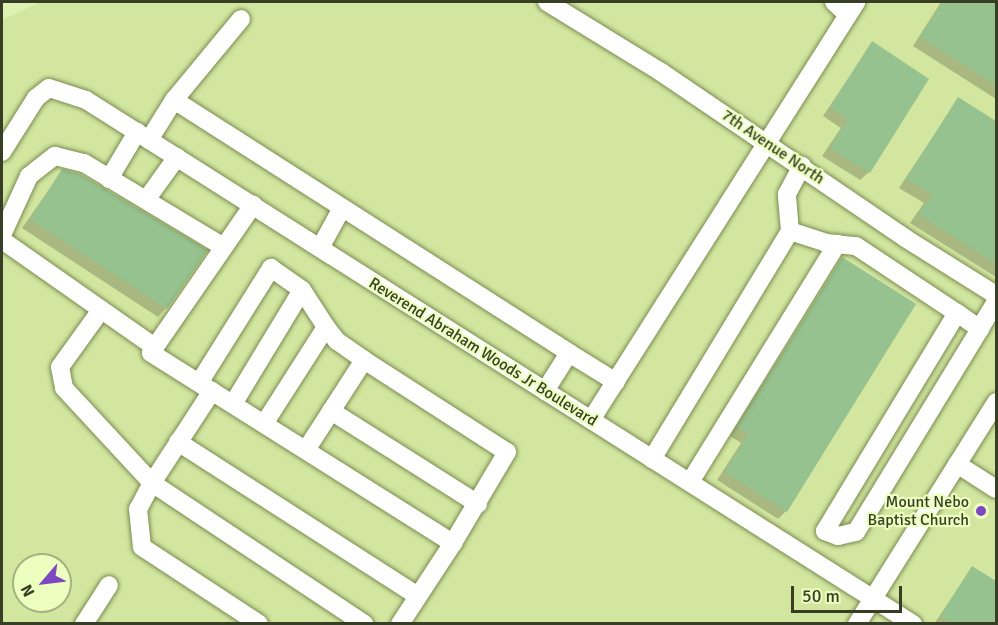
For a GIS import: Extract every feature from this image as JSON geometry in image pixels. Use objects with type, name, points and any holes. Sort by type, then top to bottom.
[{"type":"street","name":"7th Avenue North","points":[[547,2],[767,142],[904,238],[996,295]]},
{"type":"street","points":[[591,420],[851,8],[834,2]]},
{"type":"street","points":[[110,179],[241,19]]},
{"type":"street","name":"Reverend Abraham Woods Jr Boulevard","points":[[2,152],[36,98],[50,88],[86,100],[913,624]]},
{"type":"street","points":[[174,100],[616,382]]},
{"type":"street","points":[[4,225],[29,176],[56,156],[84,163],[224,247]]},
{"type":"street","points":[[146,201],[177,157]]},
{"type":"street","points":[[652,459],[790,231],[787,194],[802,166]]},
{"type":"street","points":[[253,205],[151,353],[453,543]]},
{"type":"street","points":[[320,248],[342,208]]},
{"type":"street","points":[[790,231],[837,244],[856,246],[980,329]]},
{"type":"street","points":[[2,240],[155,347]]},
{"type":"street","points":[[690,482],[837,244]]},
{"type":"street","points":[[259,624],[142,547],[138,509],[178,442],[271,268],[302,290],[337,341],[507,452],[478,504],[400,624]]},
{"type":"street","points":[[232,404],[302,290]]},
{"type":"street","points":[[825,531],[838,536],[856,532],[996,302]]},
{"type":"street","points":[[101,310],[60,367],[64,388],[152,483],[364,624]]},
{"type":"street","points":[[810,558],[957,313]]},
{"type":"street","points":[[264,424],[326,327]]},
{"type":"street","points":[[545,391],[569,353]]},
{"type":"street","points":[[306,450],[364,360]]},
{"type":"street","points":[[857,624],[996,402]]},
{"type":"street","points":[[331,411],[478,504]]},
{"type":"street","points":[[178,442],[418,596]]},
{"type":"street","points":[[957,464],[996,489]]},
{"type":"street","points":[[84,624],[109,585]]},
{"type":"shaded area","points":[[41,2],[996,2],[996,623],[2,623],[2,20]]},
{"type":"building","points":[[943,2],[996,2],[996,85],[920,37]]},
{"type":"building","points":[[872,41],[929,79],[870,173],[830,148],[848,119],[830,107]]},
{"type":"building","points":[[958,97],[996,121],[996,264],[918,214],[932,194],[906,179]]},
{"type":"building","points":[[62,169],[80,174],[208,250],[167,309],[30,219]]},
{"type":"building","points":[[842,257],[916,304],[787,512],[725,472],[748,434],[737,427]]},
{"type":"building","points":[[972,566],[996,581],[996,624],[952,624],[940,616]]},
{"type":"place","name":"Mount Nebo Baptist Church","points":[[981,511]]}]
